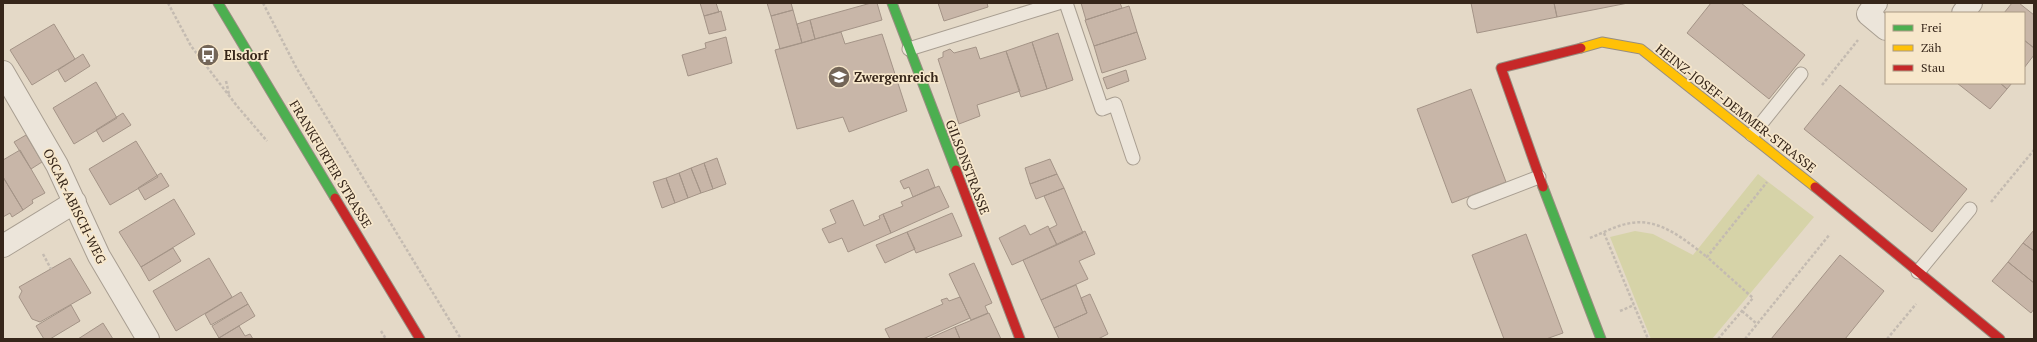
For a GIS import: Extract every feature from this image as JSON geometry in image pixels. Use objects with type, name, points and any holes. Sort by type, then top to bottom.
[{"type":"street","name":"FRANKFURTER STRASSE","points":[[218,3],[420,339]]},
{"type":"street","name":"GILSONSTRASSE","points":[[892,3],[1020,339]]},
{"type":"street","points":[[1876,3],[1868,14],[1885,28]]},
{"type":"street","points":[[1964,12],[1971,3]]},
{"type":"street","name":"HEINZ-JOSEF-DEMMER-STRASSE","points":[[1601,339],[1539,177],[1501,68],[1602,42],[1641,50],[1752,135],[2000,339]]},
{"type":"street","name":"OSCAR-ABISCH-WEG","points":[[3,72],[57,165],[99,256],[148,339]]},
{"type":"street","points":[[3,246],[75,202]]},
{"type":"lane","points":[[909,49],[1058,3]]},
{"type":"lane","points":[[1066,3],[1102,109],[1115,104],[1133,158]]},
{"type":"lane","points":[[1752,135],[1801,74]]},
{"type":"lane","points":[[1474,202],[1539,177]]},
{"type":"lane","points":[[1918,272],[1970,209]]},
{"type":"path","points":[[168,3],[191,46],[229,96],[270,144]]},
{"type":"path","points":[[263,3],[297,70],[461,339]]},
{"type":"path","points":[[226,81],[229,96]]},
{"type":"path","points":[[1708,257],[1784,161]]},
{"type":"path","points":[[1745,339],[1847,213]]},
{"type":"path","points":[[1566,247],[1629,223],[1643,222],[1663,227],[1683,238],[1708,257],[1753,298],[1718,339]]},
{"type":"path","points":[[1604,233],[1648,339]]},
{"type":"path","points":[[1887,339],[1932,284]]},
{"type":"path","points":[[1742,311],[1757,324]]},
{"type":"path","points":[[378,325],[386,339]]},
{"type":"shaded area","points":[[1758,174],[1814,217],[1712,339],[1651,339],[1610,237],[1635,231],[1653,234],[1693,255]]},
{"type":"building","points":[[700,3],[716,3],[719,12],[704,16]]},
{"type":"building","points":[[767,3],[791,3],[793,10],[771,16]]},
{"type":"building","points":[[871,3],[877,3],[882,20],[815,39],[810,20]]},
{"type":"building","points":[[938,3],[987,3],[988,7],[944,21]]},
{"type":"building","points":[[1081,3],[1120,3],[1122,8],[1086,20]]},
{"type":"building","points":[[1471,3],[1554,3],[1557,17],[1477,33]]},
{"type":"building","points":[[1554,3],[1628,3],[1557,17]]},
{"type":"building","points":[[1711,3],[1741,3],[1805,55],[1769,99],[1687,33]]},
{"type":"building","points":[[2012,3],[2019,3],[2034,15],[2034,48],[2025,41],[2025,12],[2005,12]]},
{"type":"building","points":[[1129,6],[1137,32],[1094,46],[1085,20]]},
{"type":"building","points":[[793,10],[802,43],[780,49],[771,16]]},
{"type":"building","points":[[721,11],[726,30],[709,34],[704,16]]},
{"type":"building","points":[[810,20],[815,39],[802,43],[797,24]]},
{"type":"building","points":[[54,24],[75,59],[32,85],[10,50]]},
{"type":"building","name":"Zwergenreich","points":[[841,32],[845,44],[882,34],[907,111],[849,132],[843,117],[797,129],[775,50]]},
{"type":"building","points":[[1137,32],[1146,59],[1102,73],[1094,46]]},
{"type":"building","points":[[1058,33],[1073,80],[1047,89],[1032,42]]},
{"type":"building","points":[[726,37],[732,63],[688,76],[682,55],[706,48],[705,43]]},
{"type":"building","points":[[2025,41],[2034,48],[2034,55],[2025,67]]},
{"type":"building","points":[[1032,42],[1047,89],[1021,97],[1006,51]]},
{"type":"building","points":[[976,47],[980,59],[1006,51],[1020,91],[977,105],[980,116],[959,124],[938,59],[943,57],[943,52],[950,49],[954,53]]},
{"type":"building","points":[[83,54],[90,66],[65,82],[58,70]]},
{"type":"building","points":[[1126,70],[1129,81],[1107,89],[1103,78]]},
{"type":"building","points":[[96,82],[117,118],[74,144],[53,108]]},
{"type":"building","points":[[1958,84],[2001,84],[2007,89],[1990,109]]},
{"type":"building","points":[[2001,84],[2011,84],[2007,89]]},
{"type":"building","points":[[1840,85],[1967,189],[1932,232],[1804,129]]},
{"type":"building","points":[[1471,89],[1506,182],[1452,203],[1417,109]]},
{"type":"building","points":[[123,113],[131,125],[103,142],[96,130]]},
{"type":"building","points":[[26,135],[42,162],[31,169],[14,142]]},
{"type":"building","points":[[136,141],[158,177],[110,205],[89,169]]},
{"type":"building","points":[[20,150],[45,193],[32,200],[33,203],[23,210],[3,177],[3,160]]},
{"type":"building","points":[[717,158],[726,184],[713,189],[704,163]]},
{"type":"building","points":[[1050,159],[1057,174],[1030,184],[1025,168]]},
{"type":"building","points":[[704,163],[713,189],[701,193],[691,168]]},
{"type":"building","points":[[691,168],[701,193],[688,198],[679,173]]},
{"type":"building","points":[[928,169],[935,187],[913,197],[909,187],[904,189],[900,181]]},
{"type":"building","points":[[161,173],[169,186],[145,200],[138,188]]},
{"type":"building","points":[[679,173],[688,198],[675,203],[666,178]]},
{"type":"building","points":[[1057,174],[1064,188],[1036,199],[1030,184]]},
{"type":"building","points":[[3,177],[23,210],[12,217],[10,213],[3,217]]},
{"type":"building","points":[[666,178],[675,203],[662,208],[653,182]]},
{"type":"building","points":[[939,186],[949,207],[891,233],[883,214],[903,206],[901,202]]},
{"type":"building","points":[[1064,188],[1083,233],[1057,245],[1049,229],[1057,225],[1044,196]]},
{"type":"building","points":[[174,199],[195,234],[141,267],[119,232]]},
{"type":"building","points":[[853,200],[864,226],[880,219],[879,216],[883,214],[891,233],[848,252],[842,238],[829,243],[822,229],[836,223],[830,210]]},
{"type":"building","points":[[952,213],[962,236],[916,253],[907,232]]},
{"type":"building","points":[[1025,225],[1030,235],[1048,226],[1057,245],[1012,265],[999,238]]},
{"type":"building","points":[[2034,230],[2034,251],[2023,243]]},
{"type":"building","points":[[1085,231],[1095,254],[1079,261],[1088,279],[1041,300],[1023,260]]},
{"type":"building","points":[[907,232],[915,249],[885,263],[876,245]]},
{"type":"building","points":[[1526,234],[1563,333],[1546,339],[1504,339],[1472,255]]},
{"type":"building","points":[[2023,243],[2034,251],[2034,283],[2008,262]]},
{"type":"building","points":[[173,248],[181,261],[149,281],[141,267]]},
{"type":"building","points":[[1840,255],[1884,291],[1845,339],[1771,339]]},
{"type":"building","points":[[70,258],[91,293],[40,322],[32,319],[19,297],[22,291],[19,287]]},
{"type":"building","points":[[209,258],[232,297],[176,331],[153,291]]},
{"type":"building","points":[[2008,262],[2034,283],[2034,309],[2031,313],[1992,281]]},
{"type":"building","points":[[974,263],[992,303],[985,306],[988,313],[971,320],[949,274]]},
{"type":"building","points":[[1076,285],[1087,313],[1054,328],[1041,300]]},
{"type":"building","points":[[241,292],[248,304],[211,325],[205,314]]},
{"type":"building","points":[[1090,294],[1108,334],[1098,339],[1059,339],[1054,328],[1087,313],[1081,298]]},
{"type":"building","points":[[960,297],[970,318],[923,339],[890,339],[885,329],[943,304],[941,300],[947,298],[949,301]]},
{"type":"building","points":[[248,304],[255,316],[219,338],[212,326]]},
{"type":"building","points":[[71,305],[80,321],[50,339],[44,339],[36,326]]},
{"type":"building","points":[[989,313],[1001,339],[960,339],[955,327]]},
{"type":"building","points":[[103,323],[113,339],[78,339]]},
{"type":"building","points":[[239,326],[245,336],[250,334],[253,339],[217,339]]},
{"type":"building","points":[[955,327],[960,339],[928,339]]},
{"type":"traffic: fast","points":[[218,3],[335,198]]},
{"type":"traffic: fast","points":[[892,3],[956,170]]},
{"type":"traffic: fast","points":[[1543,187],[1601,339]]},
{"type":"traffic: slow","points":[[1581,48],[1602,42],[1641,49],[1815,187]]},
{"type":"traffic: jam","points":[[1543,187],[1501,68],[1581,48]]},
{"type":"traffic: jam","points":[[956,170],[1020,339]]},
{"type":"traffic: jam","points":[[1815,187],[2000,339]]},
{"type":"traffic: jam","points":[[335,198],[420,339]]},
{"type":"place","name":"Elsdorf","points":[[208,55]]},
{"type":"place","name":"Zwergenreich","points":[[839,77]]}]
